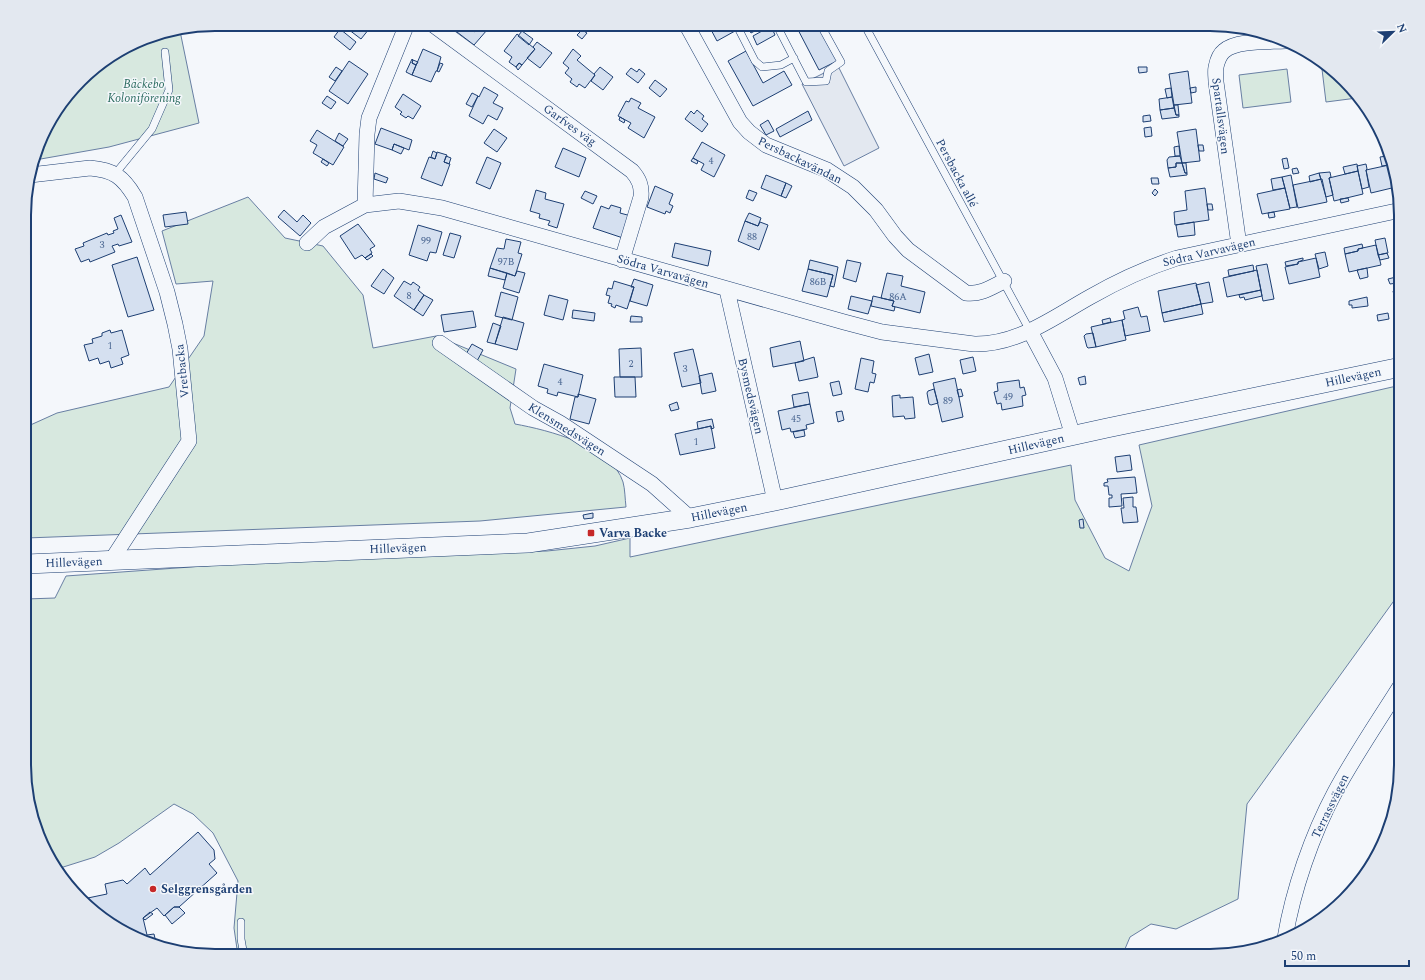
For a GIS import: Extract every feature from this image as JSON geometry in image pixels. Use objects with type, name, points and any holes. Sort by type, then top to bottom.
[{"type":"street","points":[[365,205],[367,134],[369,118],[404,31]]},
{"type":"street","name":"Garfves väg","points":[[442,31],[637,176],[642,189],[641,197],[622,260]]},
{"type":"street","name":"Persbackavändan","points":[[690,31],[740,122],[756,139],[776,150],[827,170],[853,187],[876,210],[895,236],[908,250],[966,293],[978,293],[1004,281]]},
{"type":"street","name":"Spartallsvägen","points":[[1239,245],[1216,82],[1216,68],[1219,58],[1224,51],[1232,46],[1272,42]]},
{"type":"street","points":[[36,173],[90,168],[100,169],[114,174]]},
{"type":"street","name":"Vretbacka","points":[[111,561],[189,441],[180,349],[167,292],[134,197],[127,184],[114,174]]},
{"type":"street","name":"Södra Varvavägen","points":[[308,243],[317,232],[331,222],[365,205],[399,201],[442,208],[727,290],[882,332],[974,344],[987,344],[1000,342],[1030,332],[1092,296],[1152,266],[1177,258],[1394,212]]},
{"type":"street","name":"Bysmedsvägen","points":[[727,290],[775,501]]},
{"type":"street","points":[[1030,332],[1055,378],[1073,436]]},
{"type":"street","name":"Klensmedsvägen","points":[[440,343],[533,408],[560,423],[652,484],[690,518]]},
{"type":"street","name":"Hillevägen","points":[[31,564],[528,543],[690,518],[775,501],[1394,368]]},
{"type":"street","name":"Terrassvägen","points":[[1286,933],[1295,894],[1316,832],[1335,792],[1360,748],[1394,696]]},
{"type":"lane","points":[[740,31],[755,62],[762,67],[781,65],[794,58]]},
{"type":"lane","points":[[780,31],[806,82],[826,81],[828,71],[841,62],[824,31]]},
{"type":"lane","name":"Persbacka allé","points":[[868,31],[1004,281],[1030,332]]},
{"type":"lane","points":[[114,174],[152,129],[169,90],[165,52]]},
{"type":"lane","points":[[241,922],[243,949]]},
{"type":"green space","name":"Bäckebo Koloniförening","points":[[181,35],[199,123],[109,147],[40,159],[50,133],[69,103],[85,85],[103,69],[133,50],[144,45],[167,37]]},
{"type":"green space","points":[[1287,69],[1291,102],[1243,108],[1239,75]]},
{"type":"green space","points":[[1322,69],[1340,85],[1352,99],[1326,102]]},
{"type":"green space","points":[[248,197],[285,238],[323,246],[363,295],[373,348],[436,336],[516,369],[510,408],[515,424],[561,435],[593,449],[617,469],[623,482],[626,507],[480,521],[31,538],[31,425],[57,413],[169,387],[204,336],[213,281],[176,284],[162,231]]},
{"type":"green space","points":[[1394,387],[1394,601],[1247,804],[1238,899],[1176,929],[1151,924],[1130,937],[1125,949],[237,949],[234,928],[238,881],[213,833],[193,814],[174,804],[119,843],[95,857],[62,867],[50,847],[37,813],[31,777],[31,599],[55,598],[66,576],[274,561],[547,551],[595,546],[630,538],[630,557],[1071,465],[1075,500],[1105,558],[1129,571],[1152,506],[1139,445]]},
{"type":"shaded area","points":[[838,66],[879,148],[844,166],[802,84]]},
{"type":"building","points":[[338,31],[342,31],[356,42],[350,50],[334,37]]},
{"type":"building","points":[[351,31],[367,31],[361,39]]},
{"type":"building","points":[[458,31],[486,31],[474,45]]},
{"type":"building","points":[[522,31],[533,39],[529,45],[518,36]]},
{"type":"building","points":[[581,31],[587,33],[582,39],[577,35]]},
{"type":"building","points":[[712,31],[735,31],[717,41]]},
{"type":"building","points":[[762,31],[773,31],[775,35],[757,45],[753,36]]},
{"type":"building","points":[[799,31],[821,31],[837,61],[819,70]]},
{"type":"building","points":[[517,34],[535,49],[522,65],[519,63],[516,67],[509,62],[512,57],[504,51]]},
{"type":"building","points":[[537,42],[552,53],[540,68],[527,58],[535,49],[533,47]]},
{"type":"building","points":[[423,49],[441,57],[437,71],[431,82],[412,75]]},
{"type":"building","points":[[573,49],[581,56],[577,60],[595,75],[585,88],[579,84],[577,87],[570,82],[572,79],[565,73],[569,68],[563,63]]},
{"type":"building","points":[[746,51],[763,83],[784,71],[792,85],[753,106],[728,61]]},
{"type":"building","points":[[412,59],[412,63],[416,65],[412,75],[406,72]]},
{"type":"building","points":[[413,60],[418,62],[416,65],[412,63]]},
{"type":"building","points":[[349,61],[368,74],[348,104],[329,91]]},
{"type":"building","points":[[440,63],[443,64],[439,72],[437,71]]},
{"type":"building","points":[[519,63],[522,65],[518,70],[516,67]]},
{"type":"building","points":[[336,67],[342,71],[335,81],[329,77]]},
{"type":"building","points":[[600,67],[613,77],[603,90],[591,81],[595,75],[594,74]]},
{"type":"building","points":[[1138,67],[1147,67],[1147,72],[1139,73]]},
{"type":"building","points":[[631,68],[637,72],[639,69],[645,74],[638,83],[626,74]]},
{"type":"building","points":[[1188,71],[1192,103],[1174,105],[1169,74]]},
{"type":"building","points":[[655,80],[667,89],[660,97],[649,88]]},
{"type":"building","points":[[484,87],[498,95],[493,103],[503,108],[497,120],[488,115],[483,124],[469,116]]},
{"type":"building","points":[[1196,87],[1196,92],[1191,93],[1190,88]]},
{"type":"building","points":[[1171,88],[1172,97],[1167,98],[1165,89]]},
{"type":"building","points":[[472,93],[478,96],[472,107],[466,104]]},
{"type":"building","points":[[403,94],[421,106],[413,119],[408,116],[406,118],[400,114],[402,112],[395,107]]},
{"type":"building","points":[[327,96],[336,102],[331,109],[322,103]]},
{"type":"building","points":[[1172,97],[1174,108],[1160,110],[1159,99]]},
{"type":"building","points":[[631,98],[641,103],[638,108],[655,117],[644,138],[628,128],[631,123],[618,116],[626,101],[629,102]]},
{"type":"building","points":[[1174,105],[1178,105],[1179,115],[1176,115]]},
{"type":"building","points":[[1174,108],[1176,115],[1179,115],[1179,117],[1162,119],[1160,110]]},
{"type":"building","points":[[697,110],[704,116],[702,119],[708,124],[702,132],[685,119],[691,111],[694,114]]},
{"type":"building","points":[[808,111],[812,120],[780,137],[776,129]]},
{"type":"building","points":[[1150,115],[1151,121],[1143,122],[1143,116]]},
{"type":"building","points":[[620,117],[625,120],[624,123],[619,120]]},
{"type":"building","points":[[768,120],[774,131],[766,135],[760,125]]},
{"type":"building","points":[[1151,127],[1152,136],[1145,137],[1144,128]]},
{"type":"building","points":[[381,128],[412,140],[409,150],[394,144],[392,150],[375,144]]},
{"type":"building","points":[[494,129],[507,138],[497,152],[484,143]]},
{"type":"building","points":[[1196,129],[1200,161],[1182,163],[1177,132]]},
{"type":"building","points":[[317,130],[344,147],[333,165],[313,153],[317,145],[310,141]]},
{"type":"building","points":[[339,133],[348,139],[343,146],[335,141]]},
{"type":"building","points":[[702,142],[725,155],[714,177],[701,170],[704,164],[693,158]]},
{"type":"building","points":[[394,144],[404,148],[401,154],[392,150]]},
{"type":"building","points":[[1198,145],[1203,145],[1204,151],[1199,151]]},
{"type":"building","points":[[1179,146],[1180,156],[1175,156],[1174,147]]},
{"type":"building","points":[[563,148],[586,158],[579,177],[555,167]]},
{"type":"building","points":[[433,151],[437,153],[435,159],[431,157]]},
{"type":"building","points":[[437,152],[447,155],[444,162],[450,164],[442,186],[421,178],[429,157],[435,159]]},
{"type":"building","points":[[446,156],[451,158],[449,164],[444,162]]},
{"type":"building","points":[[1180,156],[1182,163],[1176,163],[1176,167],[1168,168],[1167,160],[1169,157]]},
{"type":"building","points":[[1384,156],[1387,165],[1382,166],[1380,157]]},
{"type":"building","points":[[487,157],[501,163],[490,189],[476,183]]},
{"type":"building","points":[[693,158],[698,161],[697,164],[691,161]]},
{"type":"building","points":[[1287,158],[1289,168],[1284,169],[1282,159]]},
{"type":"building","points":[[323,159],[329,163],[327,166],[321,162]]},
{"type":"building","points":[[1176,163],[1182,163],[1187,175],[1170,177],[1168,168],[1176,167]]},
{"type":"building","points":[[1182,163],[1186,163],[1187,173],[1185,173]]},
{"type":"building","points":[[1357,164],[1358,171],[1345,174],[1343,167]]},
{"type":"building","points":[[1366,164],[1369,187],[1362,189],[1357,166]]},
{"type":"building","points":[[1387,165],[1392,188],[1371,193],[1366,170]]},
{"type":"building","points":[[1297,168],[1299,173],[1293,174],[1292,169]]},
{"type":"building","points":[[1358,171],[1363,194],[1334,201],[1329,178]]},
{"type":"building","points":[[1330,172],[1331,177],[1329,178],[1333,195],[1326,197],[1319,173]]},
{"type":"building","points":[[375,173],[388,178],[386,183],[374,179]]},
{"type":"building","points":[[1319,173],[1321,179],[1310,182],[1309,176]]},
{"type":"building","points":[[766,175],[786,183],[781,196],[761,188]]},
{"type":"building","points":[[1291,175],[1297,207],[1290,208],[1282,177]]},
{"type":"building","points":[[1282,177],[1285,188],[1273,190],[1271,179]]},
{"type":"building","points":[[1151,178],[1158,178],[1159,184],[1152,184]]},
{"type":"building","points":[[1322,179],[1327,202],[1298,208],[1293,185]]},
{"type":"building","points":[[786,183],[792,186],[786,198],[781,196]]},
{"type":"building","points":[[655,186],[673,194],[669,204],[673,206],[670,213],[666,211],[665,214],[647,207]]},
{"type":"building","points":[[1205,188],[1209,220],[1175,225],[1174,212],[1187,210],[1185,191]]},
{"type":"building","points":[[1285,188],[1290,209],[1262,214],[1257,194]]},
{"type":"building","points":[[1155,189],[1158,192],[1155,196],[1152,193]]},
{"type":"building","points":[[536,190],[546,193],[545,199],[564,204],[557,228],[548,225],[550,221],[539,218],[540,214],[530,211]]},
{"type":"building","points":[[749,190],[757,193],[753,201],[746,198]]},
{"type":"building","points":[[585,191],[597,196],[593,204],[581,198]]},
{"type":"building","points":[[1348,198],[1349,201],[1341,203],[1340,199]]},
{"type":"building","points":[[1207,204],[1212,204],[1213,210],[1208,210]]},
{"type":"building","points":[[611,205],[621,208],[620,213],[631,216],[623,238],[593,228],[601,206],[609,209]]},
{"type":"building","points":[[284,210],[297,222],[303,215],[311,223],[300,236],[278,217]]},
{"type":"building","points":[[186,212],[188,224],[165,227],[163,215]]},
{"type":"building","points":[[1274,212],[1275,217],[1269,218],[1268,213]]},
{"type":"building","points":[[749,213],[761,218],[758,226],[745,221]]},
{"type":"building","points":[[121,215],[132,242],[119,246],[118,244],[112,246],[115,252],[90,262],[89,259],[81,262],[75,249],[84,246],[83,243],[107,233],[108,235],[114,233],[113,231],[118,229],[114,218]]},
{"type":"building","points":[[745,221],[758,226],[760,222],[768,225],[759,250],[738,241]]},
{"type":"building","points":[[1194,222],[1195,235],[1178,237],[1176,225]]},
{"type":"building","points":[[358,224],[375,246],[370,249],[372,253],[365,258],[362,255],[355,259],[340,236]]},
{"type":"building","points":[[418,225],[442,232],[436,253],[430,252],[427,261],[409,255]]},
{"type":"building","points":[[450,233],[461,236],[454,258],[443,255]]},
{"type":"building","points":[[1385,238],[1388,253],[1378,255],[1375,240]]},
{"type":"building","points":[[506,239],[521,242],[518,253],[522,254],[515,276],[490,268],[497,248],[504,249]]},
{"type":"building","points":[[675,243],[711,251],[708,266],[672,257]]},
{"type":"building","points":[[1362,244],[1363,248],[1358,249],[1358,251],[1345,254],[1344,248]]},
{"type":"building","points":[[1376,245],[1381,265],[1349,272],[1345,254]]},
{"type":"building","points":[[1325,252],[1328,266],[1319,269],[1315,254]]},
{"type":"building","points":[[1387,253],[1389,258],[1380,260],[1378,255]]},
{"type":"building","points":[[371,254],[373,256],[367,260],[365,258]]},
{"type":"building","points":[[137,257],[154,310],[128,317],[112,265]]},
{"type":"building","points":[[1303,258],[1303,260],[1298,262],[1298,264],[1286,266],[1285,262]]},
{"type":"building","points":[[1316,258],[1320,277],[1289,284],[1285,267]]},
{"type":"building","points":[[810,260],[838,267],[834,287],[830,286],[833,275],[808,269]]},
{"type":"building","points":[[847,260],[861,263],[856,282],[843,278]]},
{"type":"building","points":[[1267,264],[1274,299],[1263,301],[1256,266]]},
{"type":"building","points":[[1253,265],[1254,271],[1229,276],[1228,270]]},
{"type":"building","points":[[490,268],[507,273],[505,280],[488,276]]},
{"type":"building","points":[[1367,268],[1368,277],[1360,279],[1357,270]]},
{"type":"building","points":[[383,269],[394,278],[384,294],[371,286]]},
{"type":"building","points":[[808,269],[833,275],[827,297],[802,291]]},
{"type":"building","points":[[1257,270],[1261,290],[1227,297],[1223,278]]},
{"type":"building","points":[[517,271],[525,273],[519,293],[503,288],[507,273],[515,276]]},
{"type":"building","points":[[887,273],[903,276],[901,286],[925,292],[920,313],[892,306],[894,301],[881,298]]},
{"type":"building","points":[[1394,278],[1394,283],[1390,284],[1388,279]]},
{"type":"building","points":[[634,279],[653,285],[647,306],[630,301],[634,287],[631,287]]},
{"type":"building","points":[[404,281],[411,285],[413,282],[420,287],[418,290],[424,295],[414,310],[394,296]]},
{"type":"building","points":[[614,281],[634,287],[627,309],[616,305],[615,308],[611,306],[612,304],[608,303],[610,296],[606,295],[608,288],[612,289]]},
{"type":"building","points":[[1209,282],[1213,302],[1201,304],[1196,285]]},
{"type":"building","points":[[1196,283],[1201,304],[1162,313],[1158,291]]},
{"type":"building","points":[[1261,290],[1262,296],[1245,300],[1244,297],[1240,298],[1239,295]]},
{"type":"building","points":[[501,292],[518,297],[512,320],[495,316]]},
{"type":"building","points":[[424,295],[433,300],[423,316],[414,310]]},
{"type":"building","points":[[549,295],[568,300],[563,320],[544,315]]},
{"type":"building","points":[[851,296],[872,301],[868,314],[848,309]]},
{"type":"building","points":[[873,296],[894,301],[892,306],[895,307],[894,311],[871,306]]},
{"type":"building","points":[[1367,297],[1368,306],[1352,308],[1352,305],[1349,305],[1349,301]]},
{"type":"building","points":[[1201,304],[1203,314],[1164,322],[1162,313]]},
{"type":"building","points":[[1138,307],[1141,317],[1147,316],[1150,331],[1125,336],[1122,320],[1125,319],[1123,311]]},
{"type":"building","points":[[573,310],[595,313],[594,321],[572,318]]},
{"type":"building","points":[[473,311],[476,327],[444,332],[441,315]]},
{"type":"building","points":[[1388,313],[1389,319],[1378,321],[1377,315]]},
{"type":"building","points":[[631,316],[642,317],[642,322],[630,322]]},
{"type":"building","points":[[503,317],[524,323],[517,350],[495,344]]},
{"type":"building","points":[[1110,318],[1111,322],[1103,324],[1102,320]]},
{"type":"building","points":[[1122,320],[1126,340],[1096,347],[1091,327]]},
{"type":"building","points":[[493,323],[501,326],[495,344],[487,342]]},
{"type":"building","points":[[110,330],[111,333],[122,330],[129,355],[121,358],[123,364],[111,368],[109,361],[100,364],[98,358],[89,361],[84,345],[93,343],[92,339],[102,336],[102,333]]},
{"type":"building","points":[[1093,333],[1096,347],[1088,348],[1084,336],[1086,334]]},
{"type":"building","points":[[800,341],[804,361],[773,367],[770,348]]},
{"type":"building","points":[[472,344],[483,350],[477,361],[466,354]]},
{"type":"building","points":[[641,348],[642,377],[620,377],[619,349]]},
{"type":"building","points":[[693,349],[701,383],[682,387],[674,353]]},
{"type":"building","points":[[929,354],[933,372],[919,375],[915,358]]},
{"type":"building","points":[[814,357],[818,377],[799,381],[795,363]]},
{"type":"building","points":[[973,357],[976,371],[963,374],[960,360]]},
{"type":"building","points":[[861,358],[874,361],[872,373],[876,374],[874,383],[870,382],[868,392],[855,389]]},
{"type":"building","points":[[544,364],[583,375],[578,397],[558,392],[557,396],[547,393],[548,389],[538,386]]},
{"type":"building","points":[[712,373],[716,391],[702,394],[699,376]]},
{"type":"building","points":[[1085,376],[1086,384],[1080,385],[1078,378]]},
{"type":"building","points":[[614,377],[635,377],[636,397],[615,397]]},
{"type":"building","points":[[955,378],[963,417],[942,422],[933,383]]},
{"type":"building","points":[[1019,380],[1020,388],[1024,387],[1026,395],[1022,396],[1023,406],[1002,410],[1001,403],[997,404],[994,392],[998,391],[997,383]]},
{"type":"building","points":[[839,381],[842,394],[833,396],[830,383]]},
{"type":"building","points":[[934,389],[938,403],[931,405],[929,404],[927,393],[928,391]]},
{"type":"building","points":[[961,389],[963,396],[959,397],[957,390]]},
{"type":"building","points":[[808,392],[810,404],[794,407],[792,395]]},
{"type":"building","points":[[578,394],[596,399],[589,424],[570,419],[575,397],[578,397]]},
{"type":"building","points":[[900,395],[900,398],[913,397],[915,418],[905,419],[904,416],[893,417],[892,396]]},
{"type":"building","points":[[677,402],[679,409],[671,411],[669,405]]},
{"type":"building","points":[[810,404],[814,423],[806,425],[807,429],[791,432],[790,428],[782,430],[778,411]]},
{"type":"building","points":[[842,411],[844,420],[838,422],[836,412]]},
{"type":"building","points":[[712,419],[714,428],[711,429],[711,426],[698,429],[697,422]]},
{"type":"building","points":[[711,426],[715,448],[680,455],[675,434]]},
{"type":"building","points":[[804,430],[805,436],[795,438],[793,432]]},
{"type":"building","points":[[1130,455],[1132,470],[1117,472],[1115,457]]},
{"type":"building","points":[[1135,477],[1137,493],[1121,494],[1122,506],[1109,507],[1109,498],[1112,498],[1112,495],[1109,495],[1108,486],[1104,486],[1104,483],[1108,482],[1107,479]]},
{"type":"building","points":[[1133,497],[1133,507],[1136,507],[1138,522],[1123,523],[1121,508],[1124,508],[1123,498]]},
{"type":"building","points":[[593,513],[593,518],[584,519],[583,515]]},
{"type":"building","points":[[1083,519],[1084,528],[1080,528],[1079,520]]},
{"type":"building","name":"Selggrensgården","points":[[198,832],[214,850],[215,859],[209,864],[217,873],[179,907],[174,907],[164,916],[157,908],[143,918],[147,935],[154,934],[155,939],[133,930],[113,918],[88,898],[107,894],[105,884],[123,880],[127,884],[145,868],[150,875]]},
{"type":"building","points":[[174,907],[179,907],[185,913],[172,924],[165,915]]},
{"type":"building","points":[[150,912],[153,914],[145,920],[143,918]]},
{"type":"place","name":"Varva Backe","points":[[591,533]]},
{"type":"place","name":"Selggrensgården","points":[[153,889]]}]
